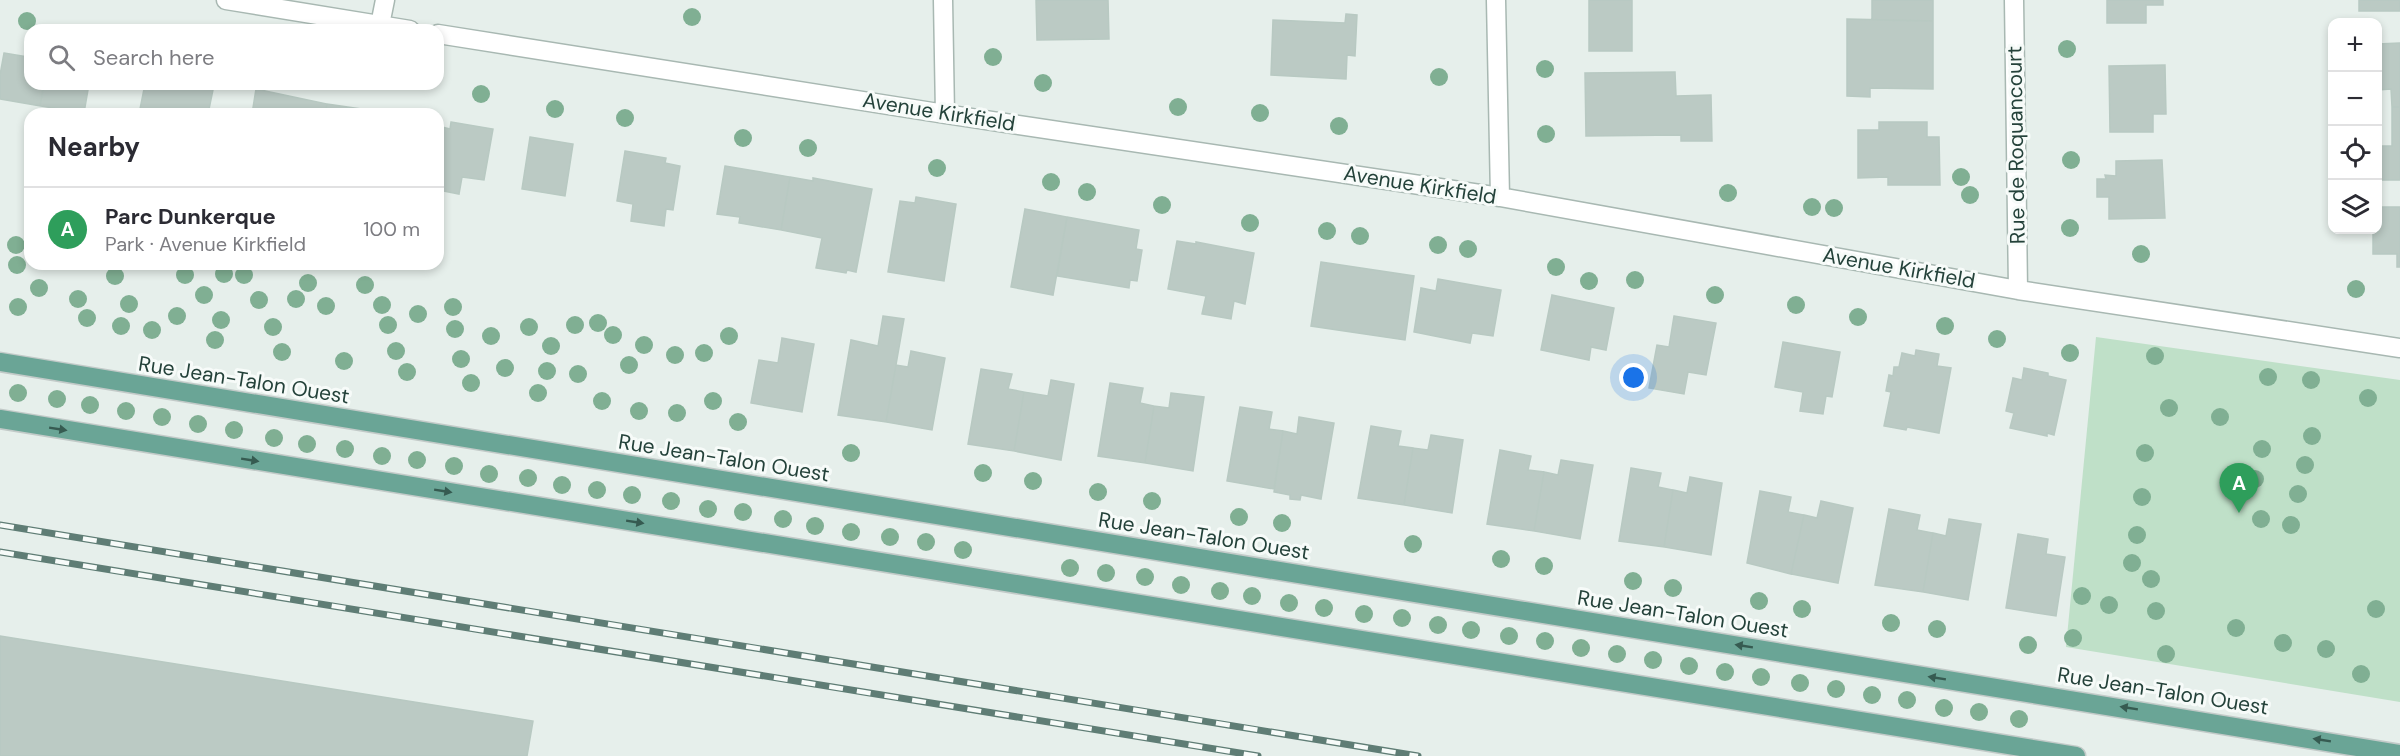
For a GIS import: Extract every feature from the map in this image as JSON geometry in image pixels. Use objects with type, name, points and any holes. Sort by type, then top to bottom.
[{"type":"main road","name":"Rue Jean-Talon Ouest","points":[[0,363],[2400,753]]},
{"type":"main road","points":[[0,419],[2076,756]]},
{"type":"street","points":[[226,0],[374,24]]},
{"type":"street","points":[[380,24],[385,0]]},
{"type":"street","points":[[943,0],[945,114]]},
{"type":"street","points":[[1496,0],[1500,197]]},
{"type":"street","name":"Rue de Roquancourt","points":[[2014,0],[2018,290]]},
{"type":"street","name":"Avenue Kirkfield","points":[[444,35],[945,114],[1500,197],[2018,290],[2400,348]]},
{"type":"green space","points":[[2096,337],[2400,380],[2400,702],[2066,647]]},
{"type":"building","points":[[1036,0],[1108,0],[1109,39],[1037,40]]},
{"type":"building","points":[[1589,0],[1632,0],[1632,51],[1589,51]]},
{"type":"building","points":[[1872,0],[1933,0],[1933,21],[1872,20]]},
{"type":"building","points":[[2107,0],[2163,0],[2163,5],[2146,5],[2146,23],[2107,23]]},
{"type":"building","points":[[2359,0],[2400,0],[2400,11],[2359,11]]},
{"type":"building","points":[[1346,14],[1357,15],[1355,56],[1347,55],[1346,79],[1271,75],[1273,20],[1345,23]]},
{"type":"building","points":[[1847,19],[1933,21],[1933,89],[1870,88],[1870,97],[1847,96]]},
{"type":"building","points":[[2400,43],[2400,107],[2392,107],[2391,89],[2382,90],[2382,44]]},
{"type":"building","points":[[4,53],[24,56],[24,90],[43,90],[40,106],[0,99],[0,75]]},
{"type":"building","points":[[2165,65],[2166,114],[2153,114],[2153,132],[2110,132],[2109,66]]},
{"type":"building","points":[[1675,72],[1676,96],[1711,95],[1712,141],[1681,141],[1681,135],[1586,136],[1585,73]]},
{"type":"building","points":[[43,90],[88,90],[85,108],[40,106]]},
{"type":"building","points":[[144,90],[213,90],[209,108],[140,108]]},
{"type":"building","points":[[256,90],[327,104],[326,108],[253,108]]},
{"type":"building","points":[[327,104],[355,108],[326,108]]},
{"type":"building","points":[[2392,107],[2400,107],[2400,180],[2382,180],[2382,146],[2392,146]]},
{"type":"building","points":[[451,122],[493,129],[484,180],[462,177],[459,194],[444,191],[444,128],[450,129]]},
{"type":"building","points":[[1879,122],[1927,122],[1927,137],[1939,137],[1940,185],[1888,185],[1888,177],[1858,178],[1858,130],[1879,130]]},
{"type":"building","points":[[530,137],[573,144],[565,196],[522,189]]},
{"type":"building","points":[[625,151],[666,158],[665,163],[680,166],[673,210],[666,209],[664,226],[631,221],[633,204],[617,201]]},
{"type":"building","points":[[2162,160],[2165,218],[2109,219],[2109,197],[2097,197],[2097,179],[2106,179],[2105,175],[2116,176],[2116,161]]},
{"type":"building","points":[[725,166],[790,177],[781,230],[739,223],[740,217],[717,214]]},
{"type":"building","points":[[790,177],[813,181],[813,178],[872,189],[856,272],[847,270],[846,273],[816,268],[822,238],[781,230]]},
{"type":"building","points":[[916,197],[956,204],[944,281],[888,272],[900,201],[915,203]]},
{"type":"building","points":[[2382,207],[2400,207],[2400,267],[2397,267],[2397,254],[2373,254],[2373,234],[2382,234]]},
{"type":"building","points":[[1025,209],[1067,217],[1053,295],[1011,287]]},
{"type":"building","points":[[1067,217],[1139,230],[1136,249],[1142,250],[1137,281],[1130,280],[1129,288],[1057,276]]},
{"type":"building","points":[[1177,241],[1196,244],[1196,242],[1254,253],[1245,304],[1234,301],[1231,319],[1202,314],[1206,296],[1168,289]]},
{"type":"building","points":[[1321,262],[1414,276],[1405,340],[1311,326]]},
{"type":"building","points":[[1438,279],[1501,290],[1493,336],[1472,333],[1470,343],[1414,332],[1421,288],[1436,291]]},
{"type":"building","points":[[1552,295],[1614,308],[1606,350],[1591,347],[1589,360],[1541,350]]},
{"type":"building","points":[[883,316],[904,319],[886,422],[838,415],[851,340],[878,346]]},
{"type":"building","points":[[1674,316],[1716,323],[1706,375],[1688,372],[1684,394],[1649,388],[1657,345],[1669,347]]},
{"type":"building","points":[[782,338],[814,344],[802,412],[751,403],[759,360],[778,363]]},
{"type":"building","points":[[1783,342],[1840,352],[1832,397],[1826,396],[1823,414],[1800,411],[1803,392],[1775,387]]},
{"type":"building","points":[[1916,350],[1939,354],[1937,366],[1951,368],[1939,433],[1907,427],[1906,430],[1884,426],[1891,392],[1886,391],[1889,375],[1893,376],[1894,367],[1899,367],[1902,353],[1915,356]]},
{"type":"building","points":[[911,351],[945,358],[932,430],[886,422],[896,365],[908,367]]},
{"type":"building","points":[[2024,368],[2066,380],[2054,435],[2047,433],[2047,436],[2010,428],[2014,413],[2006,411],[2013,378],[2022,380]]},
{"type":"building","points":[[981,369],[1012,374],[1008,389],[1024,392],[1014,451],[968,444]]},
{"type":"building","points":[[1051,380],[1074,384],[1061,460],[1014,451],[1024,392],[1048,396]]},
{"type":"building","points":[[1110,383],[1143,388],[1140,403],[1154,406],[1145,463],[1098,456]]},
{"type":"building","points":[[1171,393],[1204,397],[1193,471],[1145,463],[1154,406],[1169,408]]},
{"type":"building","points":[[1240,407],[1272,412],[1269,429],[1283,431],[1274,489],[1227,481]]},
{"type":"building","points":[[1299,417],[1334,423],[1321,499],[1301,495],[1300,500],[1290,499],[1290,495],[1274,492],[1283,431],[1297,434]]},
{"type":"building","points":[[1371,426],[1401,431],[1398,446],[1413,448],[1404,505],[1358,498]]},
{"type":"building","points":[[1431,435],[1463,440],[1452,513],[1404,505],[1413,448],[1428,450]]},
{"type":"building","points":[[1500,450],[1531,456],[1528,470],[1544,472],[1534,531],[1487,524]]},
{"type":"building","points":[[1561,460],[1593,465],[1580,539],[1534,531],[1544,472],[1558,475]]},
{"type":"building","points":[[1631,468],[1661,473],[1658,487],[1673,490],[1664,547],[1619,541]]},
{"type":"building","points":[[1690,477],[1722,483],[1711,555],[1664,547],[1673,490],[1687,493]]},
{"type":"building","points":[[1760,491],[1791,497],[1788,512],[1804,515],[1791,574],[1747,563]]},
{"type":"building","points":[[1821,501],[1853,508],[1838,583],[1791,574],[1804,515],[1817,518]]},
{"type":"building","points":[[1889,509],[1920,515],[1917,530],[1933,533],[1923,592],[1875,585]]},
{"type":"building","points":[[1949,519],[1981,524],[1968,600],[1923,592],[1933,533],[1946,536]]},
{"type":"building","points":[[2018,534],[2048,539],[2046,554],[2065,557],[2056,616],[2006,608]]},
{"type":"building","points":[[0,636],[533,721],[527,756],[0,756]]},
{"type":"railway","points":[[0,525],[1418,756]]},
{"type":"railway","points":[[0,552],[1258,756]]},
{"type":"place","name":"Parc Dunkerque","points":[[2239,513]]}]
